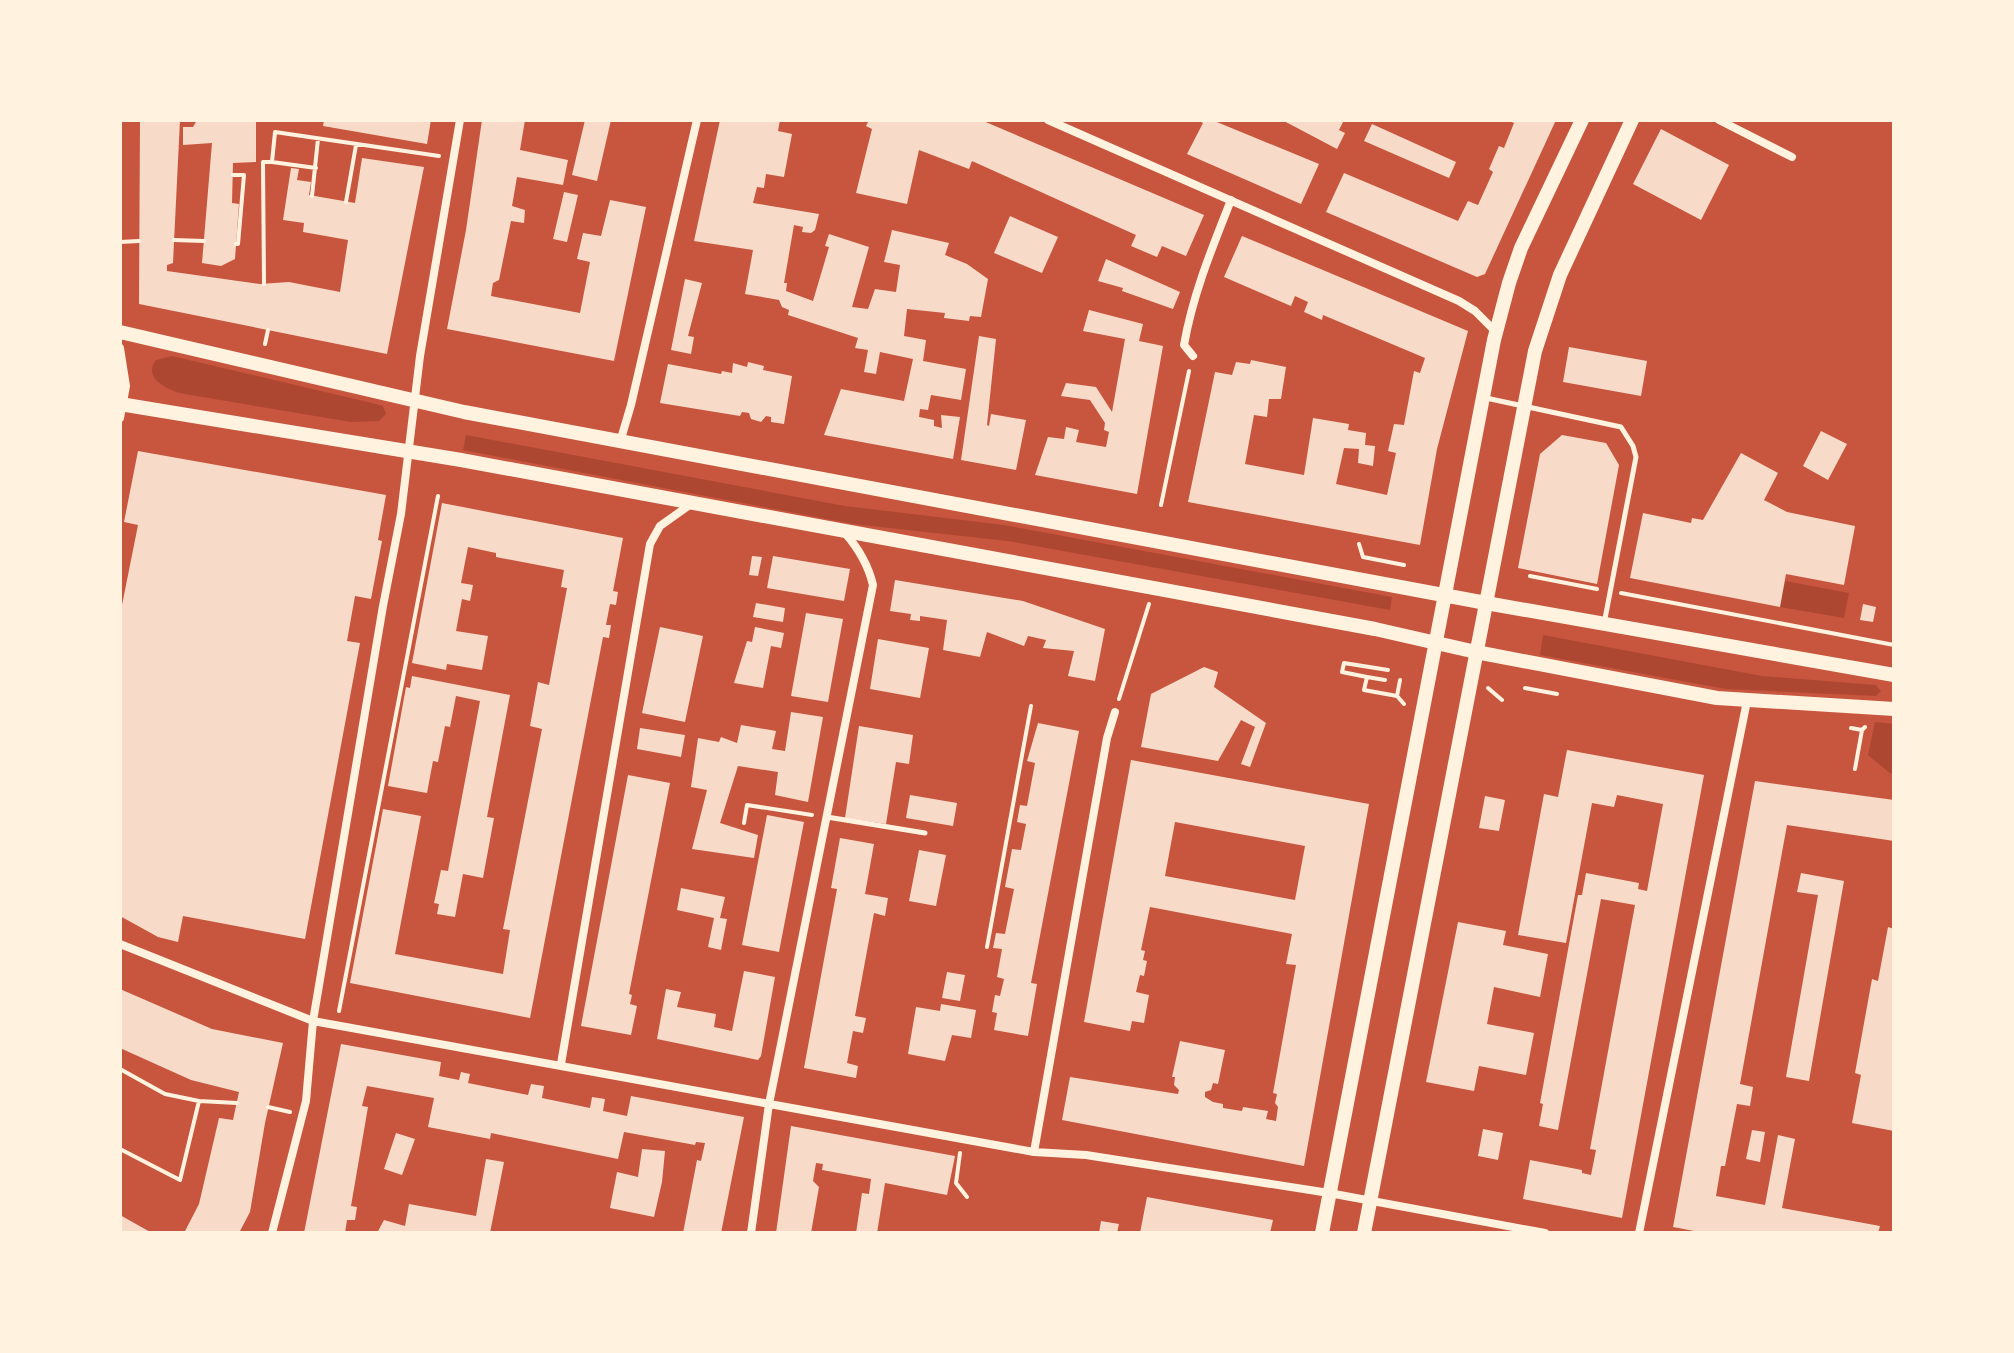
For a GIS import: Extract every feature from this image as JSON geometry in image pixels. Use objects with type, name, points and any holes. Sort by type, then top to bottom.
[{"type":"main road","points":[[1322,1233],[1496,332],[1521,248],[1582,120]]},
{"type":"main road","points":[[1364,1233],[1537,342],[1552,295],[1632,120]]},
{"type":"main road","points":[[120,332],[416,401],[620,442],[1486,603],[1894,675]]},
{"type":"main road","points":[[122,409],[408,453],[845,532],[1435,642],[1689,694],[1747,701],[1891,706]]},
{"type":"street","points":[[272,1233],[306,1101],[313,1021],[401,514],[420,356],[460,120]]},
{"type":"street","points":[[620,442],[697,120]]},
{"type":"street","points":[[1048,120],[1468,305],[1496,332]]},
{"type":"street","points":[[1719,120],[1792,157]]},
{"type":"street","points":[[1193,356],[1184,345],[1189,317],[1205,263],[1231,200]]},
{"type":"street","points":[[120,348],[126,386],[122,409]]},
{"type":"street","points":[[561,1064],[650,544],[660,526],[691,504]]},
{"type":"street","points":[[751,1233],[769,1104],[873,585],[862,554],[845,532]]},
{"type":"street","points":[[1639,1233],[1747,701]]},
{"type":"street","points":[[1034,1152],[1107,738],[1115,712]]},
{"type":"street","points":[[120,944],[313,1021],[1034,1152],[1086,1155],[1329,1193],[1545,1233]]},
{"type":"lane","points":[[1483,398],[1621,427],[1633,446],[1636,457],[1604,624]]},
{"type":"lane","points":[[826,817],[925,833]]},
{"type":"path","points":[[272,162],[275,132],[454,158]]},
{"type":"path","points":[[312,196],[318,139]]},
{"type":"path","points":[[346,202],[356,145]]},
{"type":"path","points":[[264,284],[263,162],[316,168]]},
{"type":"path","points":[[233,175],[244,175],[236,244]]},
{"type":"path","points":[[174,240],[204,241]]},
{"type":"path","points":[[120,242],[139,241]]},
{"type":"path","points":[[265,344],[268,330]]},
{"type":"path","points":[[1161,505],[1193,356]]},
{"type":"path","points":[[336,1025],[438,496]]},
{"type":"path","points":[[1359,544],[1363,557],[1404,565]]},
{"type":"path","points":[[1530,576],[1894,645]]},
{"type":"path","points":[[1115,712],[1155,589]]},
{"type":"path","points":[[1385,680],[1342,672],[1344,663],[1388,670]]},
{"type":"path","points":[[1367,677],[1364,690],[1397,696],[1404,704]]},
{"type":"path","points":[[1397,696],[1400,680]]},
{"type":"path","points":[[1525,688],[1557,694]]},
{"type":"path","points":[[987,947],[1031,706]]},
{"type":"path","points":[[1851,728],[1862,730],[1855,769]]},
{"type":"path","points":[[744,823],[747,805],[826,817]]},
{"type":"path","points":[[120,1069],[165,1094],[199,1101],[237,1103]]},
{"type":"path","points":[[120,1149],[180,1180],[199,1101]]},
{"type":"path","points":[[962,1139],[956,1183],[967,1197]]},
{"type":"shaded area","points":[[172,356],[376,404],[383,406],[386,414],[379,421],[351,422],[179,393],[162,385],[152,372],[156,360]]},
{"type":"shaded area","points":[[466,435],[845,506],[1004,525],[1392,597],[1390,610],[1008,541],[853,524],[463,450]]},
{"type":"shaded area","points":[[1785,581],[1849,593],[1844,618],[1780,607]]},
{"type":"shaded area","points":[[1543,635],[1762,676],[1876,685],[1881,691],[1876,696],[1726,689],[1540,655]]},
{"type":"shaded area","points":[[1875,722],[1894,724],[1894,770],[1891,774],[1868,755]]},
{"type":"building","points":[[140,120],[180,120],[173,263],[167,265],[167,271],[260,284],[289,282],[340,292],[348,240],[303,232],[304,223],[283,220],[291,168],[299,169],[297,180],[311,182],[309,195],[355,203],[362,158],[424,167],[387,354],[139,304]]},
{"type":"building","points":[[197,120],[256,120],[256,162],[233,163],[232,203],[239,204],[235,259],[221,266],[202,263],[212,143],[183,145],[183,127],[193,127]]},
{"type":"building","points":[[324,120],[431,120],[427,144],[323,126]]},
{"type":"building","points":[[482,120],[525,120],[520,150],[568,160],[563,185],[517,177],[512,206],[525,210],[524,223],[511,221],[499,280],[493,283],[491,296],[580,313],[590,262],[577,259],[583,233],[601,236],[610,200],[646,207],[614,361],[447,329]]},
{"type":"building","points":[[585,120],[611,120],[597,181],[572,175]]},
{"type":"building","points":[[720,120],[780,120],[778,131],[792,134],[784,177],[766,174],[764,188],[757,187],[753,203],[819,214],[815,230],[811,233],[802,232],[803,227],[794,225],[784,283],[787,283],[786,291],[813,301],[829,247],[825,246],[829,234],[869,247],[852,307],[868,309],[875,289],[896,292],[900,265],[884,262],[892,230],[949,243],[945,255],[967,264],[988,279],[981,317],[970,316],[969,321],[944,318],[945,313],[907,309],[904,336],[926,340],[923,361],[966,369],[961,400],[931,395],[928,410],[920,409],[919,417],[934,420],[934,426],[942,428],[941,415],[960,417],[953,459],[824,435],[841,389],[904,401],[913,359],[880,352],[876,374],[864,372],[868,350],[855,348],[858,338],[788,315],[789,310],[782,307],[779,300],[745,294],[753,250],[694,241]]},
{"type":"building","points":[[869,120],[981,120],[1204,215],[1186,256],[1162,246],[1157,257],[1131,246],[1136,235],[972,161],[969,169],[919,150],[907,204],[856,193],[872,129],[866,126]]},
{"type":"building","points":[[1197,120],[1212,120],[1319,164],[1301,204],[1187,154],[1203,123]]},
{"type":"building","points":[[1282,120],[1344,120],[1339,130],[1345,133],[1337,149]]},
{"type":"building","points":[[1508,120],[1556,120],[1485,274],[1477,277],[1326,212],[1344,173],[1458,221],[1468,201],[1478,205],[1493,172],[1489,169],[1499,146],[1504,148],[1514,123]]},
{"type":"building","points":[[1372,124],[1456,162],[1449,178],[1364,141]]},
{"type":"building","points":[[1661,129],[1729,165],[1701,220],[1633,184]]},
{"type":"building","points":[[564,192],[578,195],[567,242],[553,239]]},
{"type":"building","points":[[1010,216],[1058,237],[1042,273],[994,253]]},
{"type":"building","points":[[1242,236],[1468,331],[1437,449],[1420,545],[1188,502],[1215,372],[1232,375],[1236,362],[1250,364],[1251,360],[1286,367],[1281,399],[1269,399],[1267,417],[1254,415],[1245,464],[1304,475],[1313,418],[1349,424],[1348,430],[1366,433],[1365,445],[1375,446],[1373,466],[1358,463],[1359,449],[1344,448],[1336,484],[1387,495],[1396,453],[1388,451],[1394,424],[1404,425],[1414,371],[1420,373],[1425,358],[1323,315],[1322,320],[1304,312],[1308,302],[1295,296],[1291,306],[1224,277]]},
{"type":"building","points":[[1106,259],[1180,292],[1173,309],[1098,281]]},
{"type":"building","points":[[685,279],[702,283],[688,336],[694,337],[691,354],[671,350]]},
{"type":"building","points":[[1089,310],[1143,324],[1139,341],[1163,346],[1137,494],[1035,475],[1048,437],[1064,439],[1066,427],[1079,430],[1076,442],[1106,447],[1109,432],[1104,430],[1105,423],[1090,400],[1061,396],[1066,383],[1096,387],[1112,412],[1125,339],[1083,331]]},
{"type":"building","points":[[979,336],[996,339],[987,425],[991,414],[1026,420],[1016,470],[961,460]]},
{"type":"building","points":[[1569,347],[1647,361],[1641,396],[1563,382]]},
{"type":"building","points":[[748,362],[764,366],[763,370],[792,376],[784,424],[771,422],[771,417],[766,416],[761,422],[751,419],[749,413],[742,412],[740,416],[660,403],[668,364],[721,374],[722,371],[732,373],[733,363],[747,367]]},
{"type":"building","points":[[1821,431],[1847,444],[1828,480],[1803,466]]},
{"type":"building","points":[[1562,435],[1606,443],[1619,465],[1597,584],[1518,568],[1540,454]]},
{"type":"building","points":[[138,451],[386,495],[378,540],[382,541],[371,599],[355,596],[347,641],[360,643],[305,939],[183,916],[178,942],[158,937],[120,916],[120,615],[138,525],[124,522]]},
{"type":"building","points":[[1741,453],[1778,473],[1764,500],[1787,512],[1855,526],[1844,585],[1786,574],[1780,607],[1630,578],[1643,513],[1691,523],[1692,518],[1703,520]]},
{"type":"building","points":[[442,503],[623,538],[613,591],[618,592],[616,605],[610,604],[606,625],[611,625],[609,638],[603,637],[530,1018],[350,983],[383,809],[421,816],[395,954],[503,974],[510,930],[503,929],[542,729],[530,726],[538,682],[549,685],[567,588],[561,587],[564,570],[496,557],[496,553],[468,547],[461,583],[473,585],[470,601],[462,599],[456,631],[488,636],[482,670],[447,664],[446,670],[412,663]]},
{"type":"building","points":[[752,556],[762,557],[758,576],[749,575]]},
{"type":"building","points":[[773,556],[850,569],[844,601],[767,588]]},
{"type":"building","points":[[895,580],[1023,601],[1105,629],[1095,681],[1068,676],[1074,651],[1043,648],[1046,640],[1028,636],[1024,646],[987,632],[980,657],[943,650],[947,620],[920,616],[920,621],[910,620],[911,614],[890,611]]},
{"type":"building","points":[[756,603],[785,608],[783,622],[753,617]]},
{"type":"building","points":[[1863,604],[1876,607],[1873,622],[1860,620]]},
{"type":"building","points":[[806,613],[843,619],[828,702],[791,696]]},
{"type":"building","points":[[660,627],[703,636],[685,722],[642,713]]},
{"type":"building","points":[[755,627],[784,633],[781,648],[771,646],[763,688],[734,683],[747,641],[752,642]]},
{"type":"building","points":[[878,639],[929,648],[920,698],[870,689]]},
{"type":"building","points":[[1204,667],[1218,672],[1214,687],[1266,723],[1250,767],[1241,764],[1255,727],[1241,720],[1218,761],[1141,747],[1151,694]]},
{"type":"building","points":[[412,676],[510,695],[487,817],[494,818],[483,878],[463,874],[455,917],[437,914],[439,904],[434,903],[441,870],[448,871],[480,701],[456,696],[450,727],[445,726],[438,762],[433,761],[427,793],[388,786],[406,687],[410,688]]},
{"type":"building","points":[[791,712],[823,717],[808,802],[775,795],[778,772],[738,766],[720,823],[758,835],[754,858],[692,849],[707,790],[691,787],[698,738],[719,742],[721,737],[737,743],[741,725],[776,731],[772,749],[785,751]]},
{"type":"building","points":[[1038,723],[1079,731],[1031,983],[1037,984],[1028,1036],[994,1030],[997,1013],[992,1012],[995,995],[1000,996],[1004,979],[997,977],[1002,949],[993,948],[996,933],[1005,934],[1014,889],[1005,887],[1012,849],[1021,850],[1026,824],[1017,822],[1020,805],[1027,806],[1035,763],[1027,761]]},
{"type":"building","points":[[859,726],[913,735],[909,764],[896,762],[886,824],[845,818]]},
{"type":"building","points":[[640,728],[685,735],[681,757],[637,749]]},
{"type":"building","points":[[1567,750],[1704,775],[1622,1218],[1523,1199],[1530,1160],[1582,1170],[1582,1173],[1591,1175],[1596,1150],[1590,1149],[1635,905],[1601,899],[1558,1130],[1539,1126],[1543,1104],[1540,1103],[1578,895],[1582,895],[1586,873],[1639,883],[1638,889],[1647,891],[1663,804],[1617,795],[1614,807],[1592,803],[1566,943],[1518,935],[1544,794],[1558,797]]},
{"type":"building","points":[[1131,760],[1369,804],[1304,1166],[1062,1120],[1070,1077],[1178,1094],[1175,1077],[1172,1077],[1180,1041],[1225,1050],[1218,1084],[1213,1083],[1211,1090],[1205,1092],[1205,1097],[1223,1104],[1223,1108],[1268,1111],[1266,1119],[1276,1121],[1277,1094],[1273,1093],[1296,965],[1286,964],[1292,934],[1150,907],[1141,950],[1145,951],[1143,960],[1147,961],[1136,992],[1149,995],[1144,1023],[1132,1021],[1130,1031],[1084,1022]],"holes":[[[1175,822],[1305,846],[1295,900],[1165,876]]]},
{"type":"building","points":[[628,775],[670,783],[629,994],[632,995],[630,1004],[637,1006],[631,1035],[581,1026]]},
{"type":"building","points":[[1755,781],[1894,800],[1894,841],[1787,825],[1740,1084],[1753,1087],[1750,1106],[1737,1104],[1716,1196],[1765,1205],[1778,1135],[1795,1139],[1782,1208],[1880,1226],[1878,1233],[1705,1233],[1673,1227]]},
{"type":"building","points":[[910,795],[957,803],[953,826],[906,818]]},
{"type":"building","points":[[1485,796],[1505,800],[1499,831],[1479,828]]},
{"type":"building","points":[[767,815],[804,822],[779,952],[742,945]]},
{"type":"building","points":[[840,838],[874,844],[865,894],[888,898],[885,916],[874,913],[855,1016],[866,1018],[863,1033],[853,1031],[847,1063],[858,1066],[856,1078],[804,1068],[837,889],[831,888]]},
{"type":"building","points":[[919,850],[946,855],[936,906],[909,901]]},
{"type":"building","points":[[1801,873],[1844,881],[1809,1081],[1786,1077],[1818,895],[1797,892]]},
{"type":"building","points":[[681,888],[725,897],[720,918],[727,919],[721,950],[708,947],[714,918],[677,910]]},
{"type":"building","points":[[1458,922],[1506,931],[1503,945],[1548,954],[1540,997],[1494,987],[1487,1024],[1534,1033],[1526,1075],[1479,1066],[1474,1091],[1426,1082]]},
{"type":"building","points":[[1888,927],[1894,929],[1894,1131],[1852,1123],[1861,1075],[1855,1073],[1872,979],[1878,981]]},
{"type":"building","points":[[744,971],[775,977],[758,1060],[657,1039],[666,989],[681,992],[677,1007],[716,1014],[714,1027],[732,1031]]},
{"type":"building","points":[[947,972],[965,975],[960,1001],[942,998]]},
{"type":"building","points":[[120,989],[212,1029],[283,1043],[250,1212],[239,1233],[184,1233],[199,1204],[219,1118],[233,1120],[239,1092],[191,1080],[120,1048]]},
{"type":"building","points":[[941,1004],[976,1010],[971,1038],[952,1035],[945,1061],[908,1054],[916,1007],[940,1011]]},
{"type":"building","points":[[341,1044],[441,1062],[439,1076],[459,1080],[461,1072],[470,1074],[468,1083],[528,1095],[531,1084],[544,1086],[542,1098],[590,1108],[592,1097],[605,1099],[603,1111],[627,1116],[631,1096],[744,1117],[721,1233],[683,1233],[697,1160],[701,1161],[705,1143],[696,1142],[695,1145],[624,1132],[618,1159],[491,1133],[490,1139],[428,1127],[434,1098],[367,1086],[362,1106],[368,1107],[351,1206],[357,1207],[355,1220],[347,1220],[345,1233],[304,1233]]},
{"type":"building","points":[[791,1126],[955,1156],[947,1195],[885,1183],[877,1233],[856,1233],[862,1193],[869,1194],[871,1179],[822,1170],[823,1164],[816,1163],[813,1181],[819,1187],[811,1233],[776,1233]]},
{"type":"building","points":[[1483,1129],[1503,1133],[1498,1160],[1478,1156]]},
{"type":"building","points":[[1752,1130],[1765,1132],[1760,1162],[1746,1159]]},
{"type":"building","points":[[396,1133],[415,1139],[402,1175],[384,1169]]},
{"type":"building","points":[[642,1149],[665,1151],[654,1217],[610,1208],[617,1172],[638,1177]]},
{"type":"building","points":[[486,1159],[504,1162],[490,1233],[377,1233],[384,1220],[405,1226],[409,1204],[476,1216]]},
{"type":"building","points":[[1147,1197],[1273,1220],[1270,1233],[1140,1233]]},
{"type":"building","points":[[120,1215],[152,1233],[120,1233]]},
{"type":"building","points":[[1101,1221],[1119,1224],[1117,1233],[1099,1233]]}]
